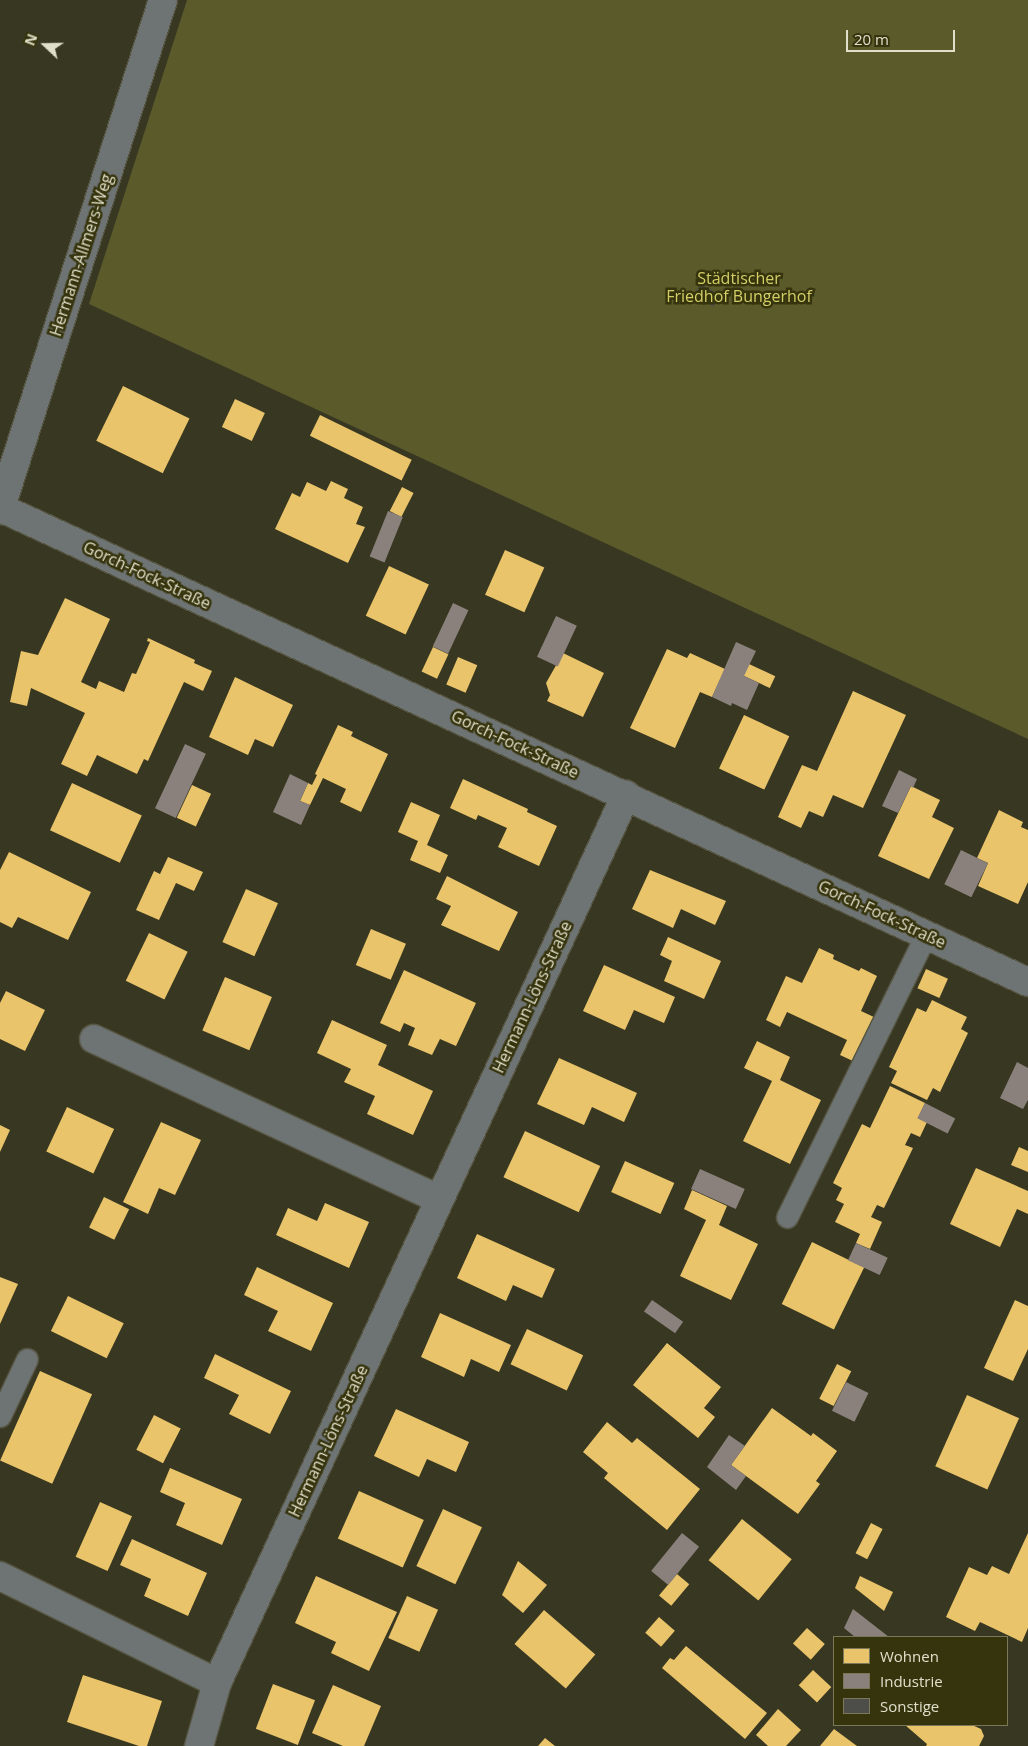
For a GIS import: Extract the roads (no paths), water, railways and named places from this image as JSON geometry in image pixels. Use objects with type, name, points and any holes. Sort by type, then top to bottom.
[{"type":"street","name":"Hermann-Allmers-Weg","points":[[0,509],[163,0]]},
{"type":"street","name":"Gorch-Fock-Straße","points":[[0,509],[626,795],[1028,982]]},
{"type":"street","name":"Hermann-Löns-Straße","points":[[199,1746],[217,1683],[626,795]]},
{"type":"street","points":[[94,1039],[439,1199]]},
{"type":"street","points":[[0,1576],[217,1683]]},
{"type":"lane","points":[[787,1217],[926,935]]},
{"type":"lane","points":[[0,1416],[27,1359]]},
{"type":"park label","name":"Städtischer Friedhof Bungerhof","points":[[739,287]]}]
